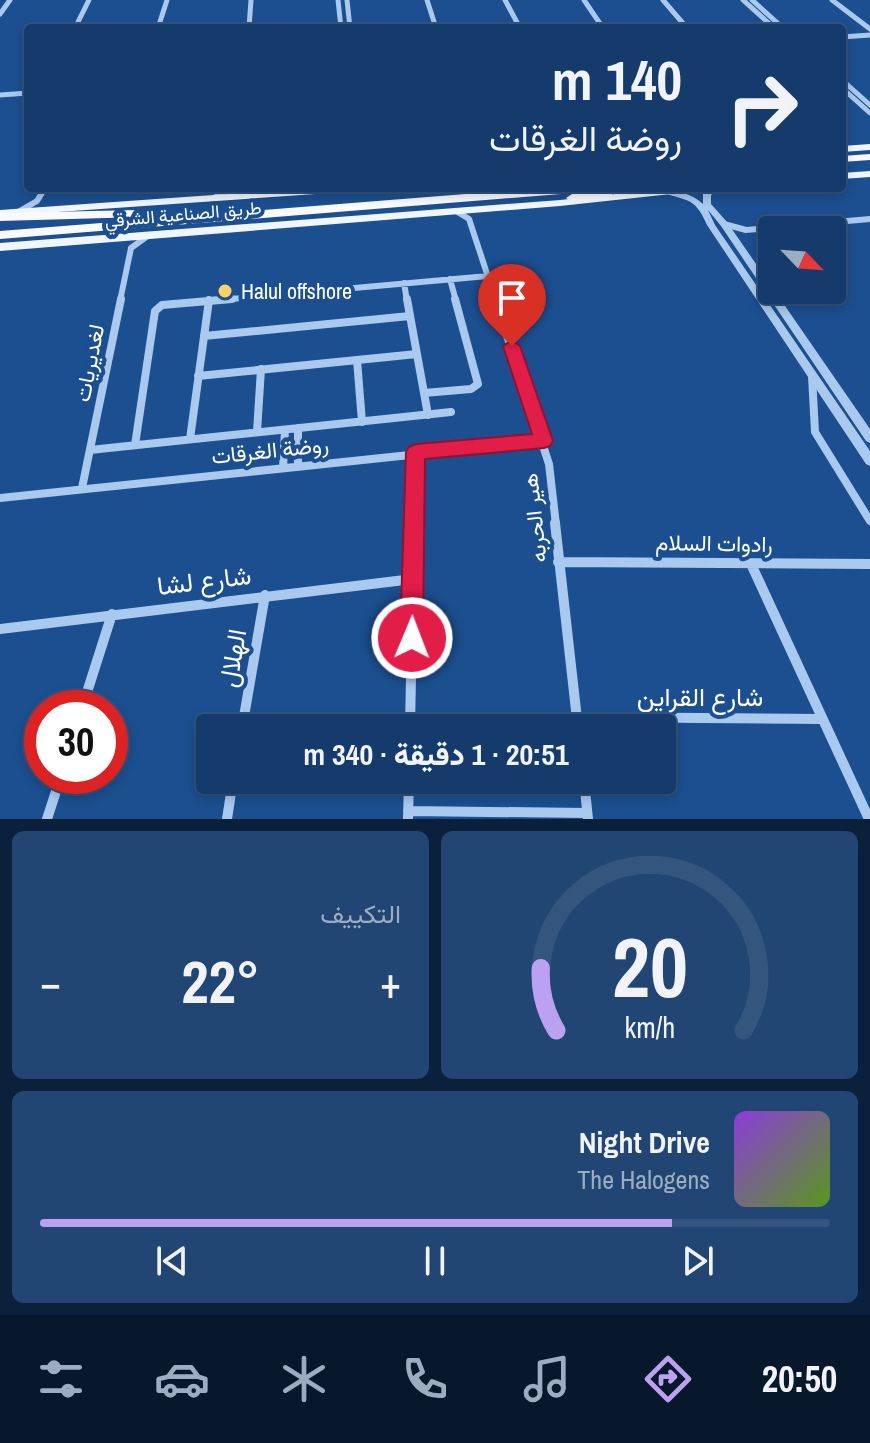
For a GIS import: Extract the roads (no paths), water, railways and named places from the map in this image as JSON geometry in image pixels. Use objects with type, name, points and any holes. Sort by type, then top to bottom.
[{"type":"highway","points":[[846,159],[870,157]]},
{"type":"highway","points":[[846,167],[870,165]]},
{"type":"highway","name":"طريق الصناعية الشرقي","points":[[0,226],[413,192]]},
{"type":"highway","name":"طريق الصناعية الشرقي","points":[[0,235],[537,192]]},
{"type":"highway","points":[[343,208],[608,196]]},
{"type":"highway","points":[[0,215],[138,214]]},
{"type":"highway","points":[[0,246],[178,227],[252,215]]},
{"type":"main road","points":[[846,149],[867,148]]},
{"type":"main road","points":[[846,176],[870,174]]},
{"type":"main road","name":"طريق الصناعية الشرقي","points":[[0,215],[302,192]]},
{"type":"main road","name":"طريق الصناعية الشرقي","points":[[0,246],[648,192]]},
{"type":"street","points":[[0,14],[10,0]]},
{"type":"street","points":[[77,24],[89,0]]},
{"type":"street","points":[[159,24],[167,0]]},
{"type":"street","points":[[249,24],[251,0]]},
{"type":"street","points":[[338,0],[341,24]]},
{"type":"street","points":[[347,0],[350,24]]},
{"type":"street","points":[[427,0],[435,24]]},
{"type":"street","points":[[505,0],[518,24]]},
{"type":"street","points":[[584,0],[600,24]]},
{"type":"street","points":[[663,0],[684,24]]},
{"type":"street","points":[[743,0],[772,24]]},
{"type":"street","points":[[752,0],[775,24]]},
{"type":"street","points":[[832,0],[870,28],[868,37]]},
{"type":"street","points":[[846,37],[868,37]]},
{"type":"street","points":[[846,38],[868,37]]},
{"type":"street","points":[[846,84],[870,105]]},
{"type":"street","points":[[0,92],[24,90]]},
{"type":"street","points":[[846,92],[870,113]]},
{"type":"street","points":[[17,212],[41,197],[43,192]]},
{"type":"street","points":[[210,199],[226,192]]},
{"type":"street","points":[[237,192],[253,196]]},
{"type":"street","points":[[666,192],[682,194],[705,207],[711,225],[870,461]]},
{"type":"street","points":[[710,192],[706,200],[870,438]]},
{"type":"street","points":[[41,197],[43,204],[54,210]]},
{"type":"street","points":[[449,210],[469,219],[481,208]]},
{"type":"street","name":"هير الحربه","points":[[469,219],[549,464],[576,714]]},
{"type":"street","points":[[711,225],[724,224],[746,230],[870,219]]},
{"type":"street","points":[[735,239],[746,230]]},
{"type":"street","points":[[114,238],[132,246],[149,235]]},
{"type":"street","name":"لغديريات","points":[[82,488],[132,246]]},
{"type":"street","points":[[135,445],[156,309],[165,304],[488,276]]},
{"type":"street","points":[[424,393],[471,389],[478,382],[450,279]]},
{"type":"street","points":[[404,283],[428,415]]},
{"type":"street","points":[[190,439],[209,300]]},
{"type":"street","points":[[204,336],[410,316]]},
{"type":"street","points":[[198,376],[417,354]]},
{"type":"street","points":[[357,360],[362,422]]},
{"type":"street","points":[[257,432],[261,369]]},
{"type":"street","points":[[811,372],[815,432],[870,521]]},
{"type":"street","points":[[90,450],[451,412]]},
{"type":"street","points":[[298,428],[298,466]]},
{"type":"street","points":[[283,468],[285,430]]},
{"type":"street","name":"روضة الغرقات","points":[[0,498],[544,441]]},
{"type":"street","points":[[410,714],[416,452]]},
{"type":"street","name":"رادوات السلام","points":[[558,562],[870,564]]},
{"type":"street","points":[[751,564],[869,819]]},
{"type":"street","name":"شارع لشا","points":[[0,629],[413,579]]},
{"type":"street","name":"الهلال","points":[[244,714],[265,595]]},
{"type":"street","points":[[88,690],[112,614]]},
{"type":"street","name":"شارع القراين","points":[[676,721],[822,719]]},
{"type":"street","points":[[47,819],[55,794]]},
{"type":"street","points":[[227,819],[231,794]]},
{"type":"street","points":[[409,794],[408,815],[588,816],[586,794]]},
{"type":"place","name":"Halul offshore","points":[[225,291]]}]
